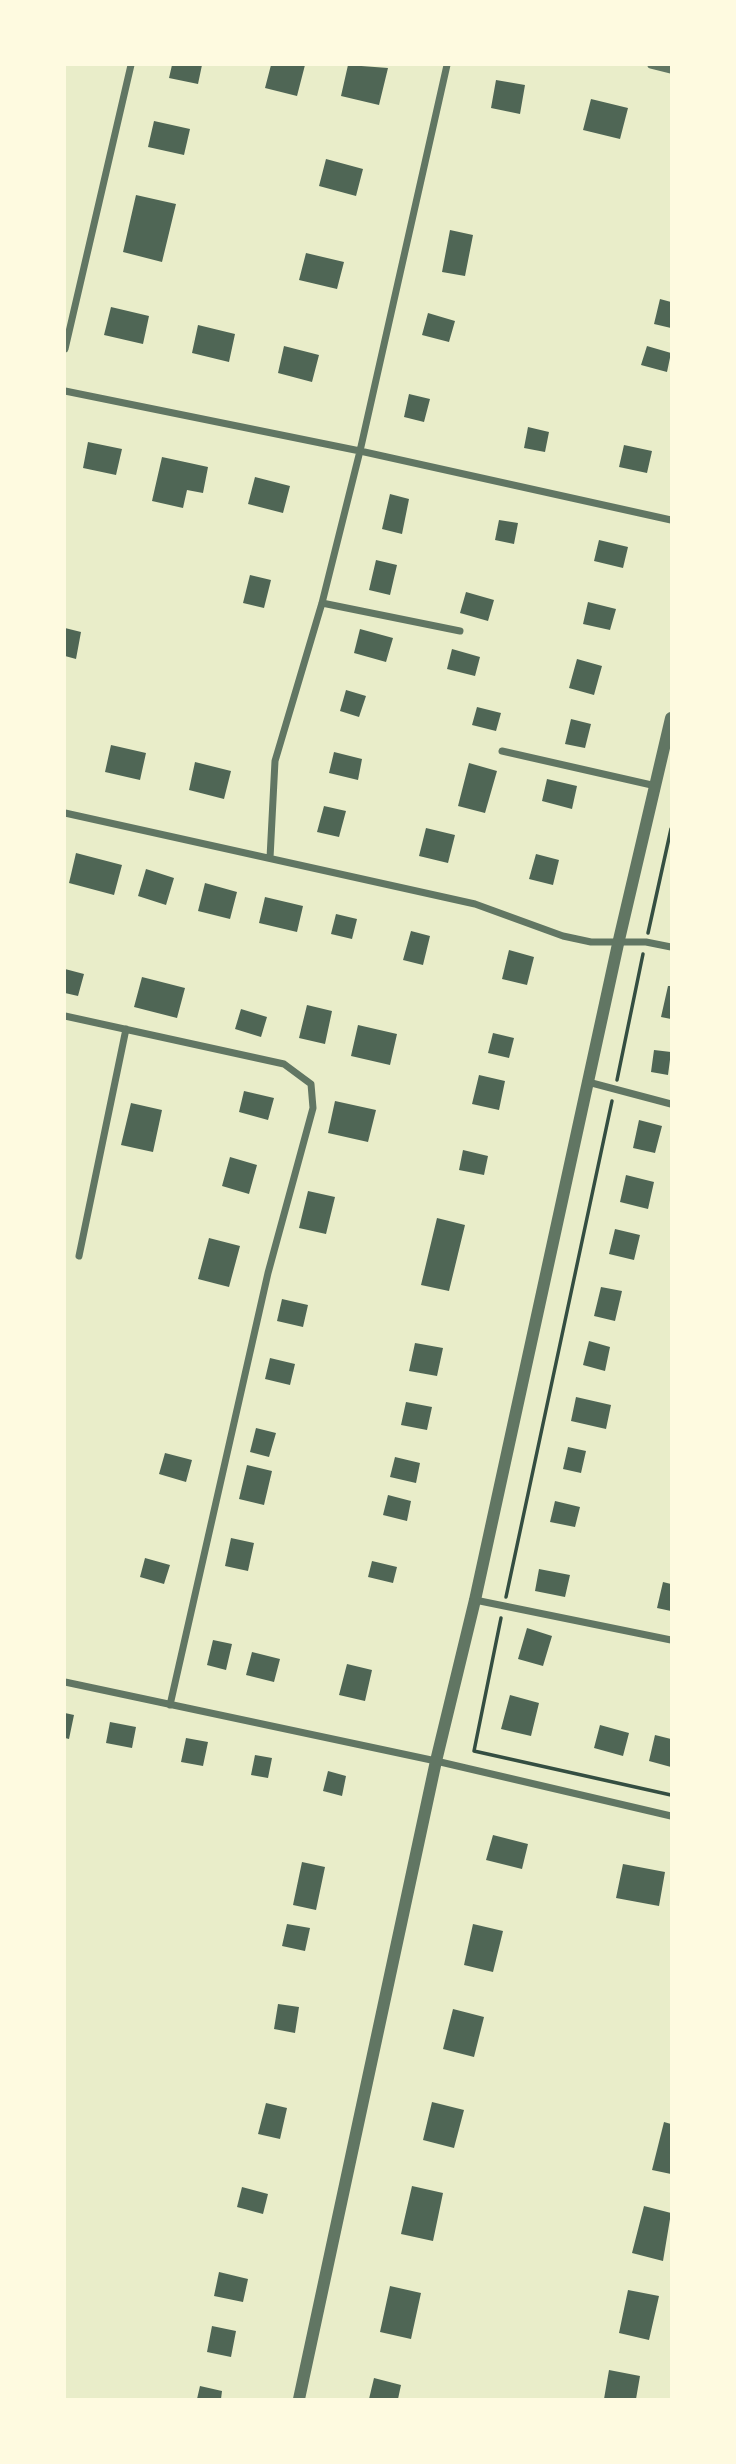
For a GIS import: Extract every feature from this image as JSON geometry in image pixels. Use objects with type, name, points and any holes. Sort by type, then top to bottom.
[{"type":"street","points":[[65,349],[131,65]]},
{"type":"street","points":[[270,858],[275,761],[321,603],[360,451],[447,65]]},
{"type":"street","points":[[651,65],[671,70]]},
{"type":"street","points":[[65,391],[360,451],[671,520]]},
{"type":"street","points":[[321,603],[460,631]]},
{"type":"street","points":[[299,2399],[436,1760],[475,1600],[618,944],[670,734],[671,718]]},
{"type":"street","points":[[502,751],[656,786]]},
{"type":"street","points":[[65,813],[475,904],[563,936],[618,944],[646,942],[671,947]]},
{"type":"street","points":[[65,1016],[284,1064],[312,1084],[313,1108],[268,1273],[170,1705]]},
{"type":"street","points":[[79,1256],[126,1029]]},
{"type":"street","points":[[588,1082],[671,1104]]},
{"type":"street","points":[[475,1600],[671,1640]]},
{"type":"street","points":[[65,1682],[436,1760],[671,1816]]},
{"type":"path","points":[[671,829],[474,1751],[671,1795]]},
{"type":"building","points":[[172,65],[202,65],[198,84],[169,78]]},
{"type":"building","points":[[271,65],[305,65],[297,96],[265,88]]},
{"type":"building","points":[[348,65],[388,68],[379,105],[341,96]]},
{"type":"building","points":[[496,80],[525,85],[520,114],[491,108]]},
{"type":"building","points":[[591,99],[628,108],[620,139],[583,130]]},
{"type":"building","points":[[154,121],[190,129],[184,155],[148,147]]},
{"type":"building","points":[[326,159],[363,169],[356,196],[319,186]]},
{"type":"building","points":[[136,195],[176,204],[162,262],[123,252]]},
{"type":"building","points":[[450,230],[473,235],[465,276],[442,272]]},
{"type":"building","points":[[306,253],[344,262],[337,289],[299,280]]},
{"type":"building","points":[[660,299],[671,302],[671,328],[654,324]]},
{"type":"building","points":[[111,307],[149,316],[143,344],[104,335]]},
{"type":"building","points":[[428,313],[455,321],[449,342],[422,335]]},
{"type":"building","points":[[198,325],[235,334],[229,362],[192,353]]},
{"type":"building","points":[[284,346],[319,355],[312,382],[278,373]]},
{"type":"building","points":[[647,346],[671,353],[667,372],[641,365]]},
{"type":"building","points":[[409,394],[430,399],[424,422],[404,417]]},
{"type":"building","points":[[528,427],[549,432],[545,452],[524,448]]},
{"type":"building","points":[[88,442],[122,449],[116,475],[83,468]]},
{"type":"building","points":[[624,445],[652,451],[647,473],[619,467]]},
{"type":"building","points":[[162,457],[208,467],[203,493],[187,490],[183,508],[152,501]]},
{"type":"building","points":[[255,477],[290,486],[283,513],[248,504]]},
{"type":"building","points":[[390,494],[409,499],[402,534],[382,529]]},
{"type":"building","points":[[499,520],[518,523],[514,544],[495,540]]},
{"type":"building","points":[[599,540],[628,547],[623,568],[594,561]]},
{"type":"building","points":[[376,560],[397,565],[390,595],[369,590]]},
{"type":"building","points":[[250,575],[271,580],[264,608],[243,603]]},
{"type":"building","points":[[466,592],[494,600],[488,621],[460,613]]},
{"type":"building","points":[[588,602],[616,609],[610,630],[583,624]]},
{"type":"building","points":[[65,628],[81,632],[76,659],[65,656]]},
{"type":"building","points":[[360,629],[393,638],[386,662],[354,653]]},
{"type":"building","points":[[452,649],[480,657],[475,676],[447,669]]},
{"type":"building","points":[[577,659],[602,666],[594,695],[569,688]]},
{"type":"building","points":[[346,690],[366,696],[359,717],[340,711]]},
{"type":"building","points":[[477,707],[501,713],[496,731],[472,725]]},
{"type":"building","points":[[571,719],[591,724],[585,748],[565,744]]},
{"type":"building","points":[[111,745],[146,753],[140,780],[105,772]]},
{"type":"building","points":[[334,752],[362,759],[358,780],[329,773]]},
{"type":"building","points":[[195,762],[231,771],[224,799],[189,790]]},
{"type":"building","points":[[469,763],[497,771],[485,813],[458,806]]},
{"type":"building","points":[[547,779],[577,786],[572,809],[542,801]]},
{"type":"building","points":[[324,806],[346,811],[339,837],[317,832]]},
{"type":"building","points":[[426,828],[455,835],[448,863],[419,856]]},
{"type":"building","points":[[76,853],[122,865],[114,895],[69,883]]},
{"type":"building","points":[[536,854],[559,860],[553,885],[529,879]]},
{"type":"building","points":[[146,869],[174,878],[166,905],[138,896]]},
{"type":"building","points":[[205,883],[237,892],[230,919],[198,911]]},
{"type":"building","points":[[265,897],[303,906],[297,932],[259,923]]},
{"type":"building","points":[[336,914],[357,919],[352,939],[331,934]]},
{"type":"building","points":[[411,931],[430,936],[423,965],[403,960]]},
{"type":"building","points":[[509,950],[534,957],[527,985],[502,979]]},
{"type":"building","points":[[65,969],[84,974],[78,996],[65,993]]},
{"type":"building","points":[[142,977],[185,988],[177,1018],[134,1007]]},
{"type":"building","points":[[668,986],[671,986],[671,1019],[661,1017]]},
{"type":"building","points":[[307,1005],[332,1011],[325,1044],[299,1038]]},
{"type":"building","points":[[241,1009],[267,1017],[261,1037],[235,1029]]},
{"type":"building","points":[[358,1025],[397,1034],[390,1065],[351,1056]]},
{"type":"building","points":[[493,1033],[514,1038],[509,1058],[488,1053]]},
{"type":"building","points":[[654,1050],[671,1052],[668,1075],[651,1072]]},
{"type":"building","points":[[479,1075],[505,1081],[499,1110],[472,1104]]},
{"type":"building","points":[[244,1091],[274,1098],[268,1120],[239,1112]]},
{"type":"building","points":[[335,1101],[376,1110],[368,1142],[328,1133]]},
{"type":"building","points":[[131,1103],[162,1110],[153,1152],[121,1145]]},
{"type":"building","points":[[639,1120],[662,1126],[655,1153],[633,1148]]},
{"type":"building","points":[[463,1150],[488,1156],[484,1175],[459,1170]]},
{"type":"building","points":[[230,1157],[257,1165],[249,1194],[222,1186]]},
{"type":"building","points":[[626,1175],[654,1182],[648,1209],[620,1202]]},
{"type":"building","points":[[308,1191],[335,1197],[326,1234],[299,1228]]},
{"type":"building","points":[[437,1218],[465,1225],[449,1291],[421,1285]]},
{"type":"building","points":[[615,1229],[640,1235],[634,1260],[609,1254]]},
{"type":"building","points":[[209,1238],[240,1246],[229,1287],[198,1279]]},
{"type":"building","points":[[601,1287],[622,1291],[615,1321],[594,1316]]},
{"type":"building","points":[[282,1299],[308,1305],[303,1327],[277,1321]]},
{"type":"building","points":[[589,1341],[610,1347],[605,1371],[583,1365]]},
{"type":"building","points":[[415,1343],[443,1348],[437,1376],[409,1371]]},
{"type":"building","points":[[270,1358],[295,1364],[290,1385],[265,1379]]},
{"type":"building","points":[[576,1397],[611,1405],[606,1429],[571,1421]]},
{"type":"building","points":[[406,1402],[432,1407],[427,1430],[401,1425]]},
{"type":"building","points":[[256,1428],[276,1433],[269,1457],[250,1452]]},
{"type":"building","points":[[568,1447],[586,1451],[581,1473],[563,1469]]},
{"type":"building","points":[[165,1453],[192,1460],[186,1482],[159,1474]]},
{"type":"building","points":[[395,1457],[420,1463],[416,1483],[390,1477]]},
{"type":"building","points":[[247,1465],[272,1471],[264,1505],[239,1499]]},
{"type":"building","points":[[388,1495],[411,1501],[407,1521],[383,1515]]},
{"type":"building","points":[[555,1501],[580,1507],[575,1527],[550,1522]]},
{"type":"building","points":[[231,1538],[254,1543],[248,1571],[225,1566]]},
{"type":"building","points":[[145,1558],[170,1565],[164,1584],[140,1577]]},
{"type":"building","points":[[372,1561],[397,1567],[393,1583],[368,1577]]},
{"type":"building","points":[[539,1569],[570,1575],[565,1597],[535,1591]]},
{"type":"building","points":[[663,1582],[671,1584],[671,1611],[657,1608]]},
{"type":"building","points":[[527,1628],[552,1636],[543,1666],[518,1659]]},
{"type":"building","points":[[213,1640],[232,1644],[226,1670],[207,1665]]},
{"type":"building","points":[[252,1652],[280,1659],[274,1682],[246,1675]]},
{"type":"building","points":[[347,1664],[372,1670],[365,1701],[339,1695]]},
{"type":"building","points":[[510,1695],[539,1703],[531,1736],[501,1729]]},
{"type":"building","points":[[65,1713],[74,1715],[69,1739],[65,1738]]},
{"type":"building","points":[[110,1722],[136,1727],[132,1748],[106,1743]]},
{"type":"building","points":[[600,1725],[629,1733],[623,1756],[594,1748]]},
{"type":"building","points":[[655,1735],[671,1739],[671,1767],[649,1761]]},
{"type":"building","points":[[186,1738],[208,1742],[203,1766],[181,1762]]},
{"type":"building","points":[[255,1755],[272,1758],[268,1778],[251,1775]]},
{"type":"building","points":[[328,1771],[346,1776],[342,1796],[323,1791]]},
{"type":"building","points":[[493,1835],[528,1844],[522,1869],[486,1860]]},
{"type":"building","points":[[302,1862],[325,1867],[316,1910],[293,1905]]},
{"type":"building","points":[[623,1864],[665,1872],[659,1906],[616,1898]]},
{"type":"building","points":[[287,1924],[310,1928],[305,1951],[282,1946]]},
{"type":"building","points":[[473,1924],[503,1931],[493,1972],[464,1965]]},
{"type":"building","points":[[278,2004],[299,2007],[295,2033],[274,2029]]},
{"type":"building","points":[[453,2009],[484,2017],[474,2057],[443,2049]]},
{"type":"building","points":[[432,2102],[464,2110],[454,2148],[423,2140]]},
{"type":"building","points":[[266,2103],[287,2108],[280,2139],[258,2134]]},
{"type":"building","points":[[664,2122],[671,2124],[671,2174],[652,2170]]},
{"type":"building","points":[[412,2186],[443,2193],[433,2241],[401,2234]]},
{"type":"building","points":[[242,2187],[268,2194],[263,2214],[237,2207]]},
{"type":"building","points":[[644,2206],[671,2213],[663,2261],[632,2253]]},
{"type":"building","points":[[219,2272],[248,2279],[243,2302],[214,2296]]},
{"type":"building","points":[[390,2286],[421,2293],[411,2339],[380,2332]]},
{"type":"building","points":[[628,2290],[659,2296],[649,2340],[619,2333]]},
{"type":"building","points":[[212,2326],[236,2331],[231,2357],[207,2352]]},
{"type":"building","points":[[609,2370],[640,2376],[636,2399],[604,2399]]},
{"type":"building","points":[[374,2378],[401,2385],[398,2399],[369,2399]]},
{"type":"building","points":[[200,2386],[222,2391],[221,2399],[197,2399]]}]
